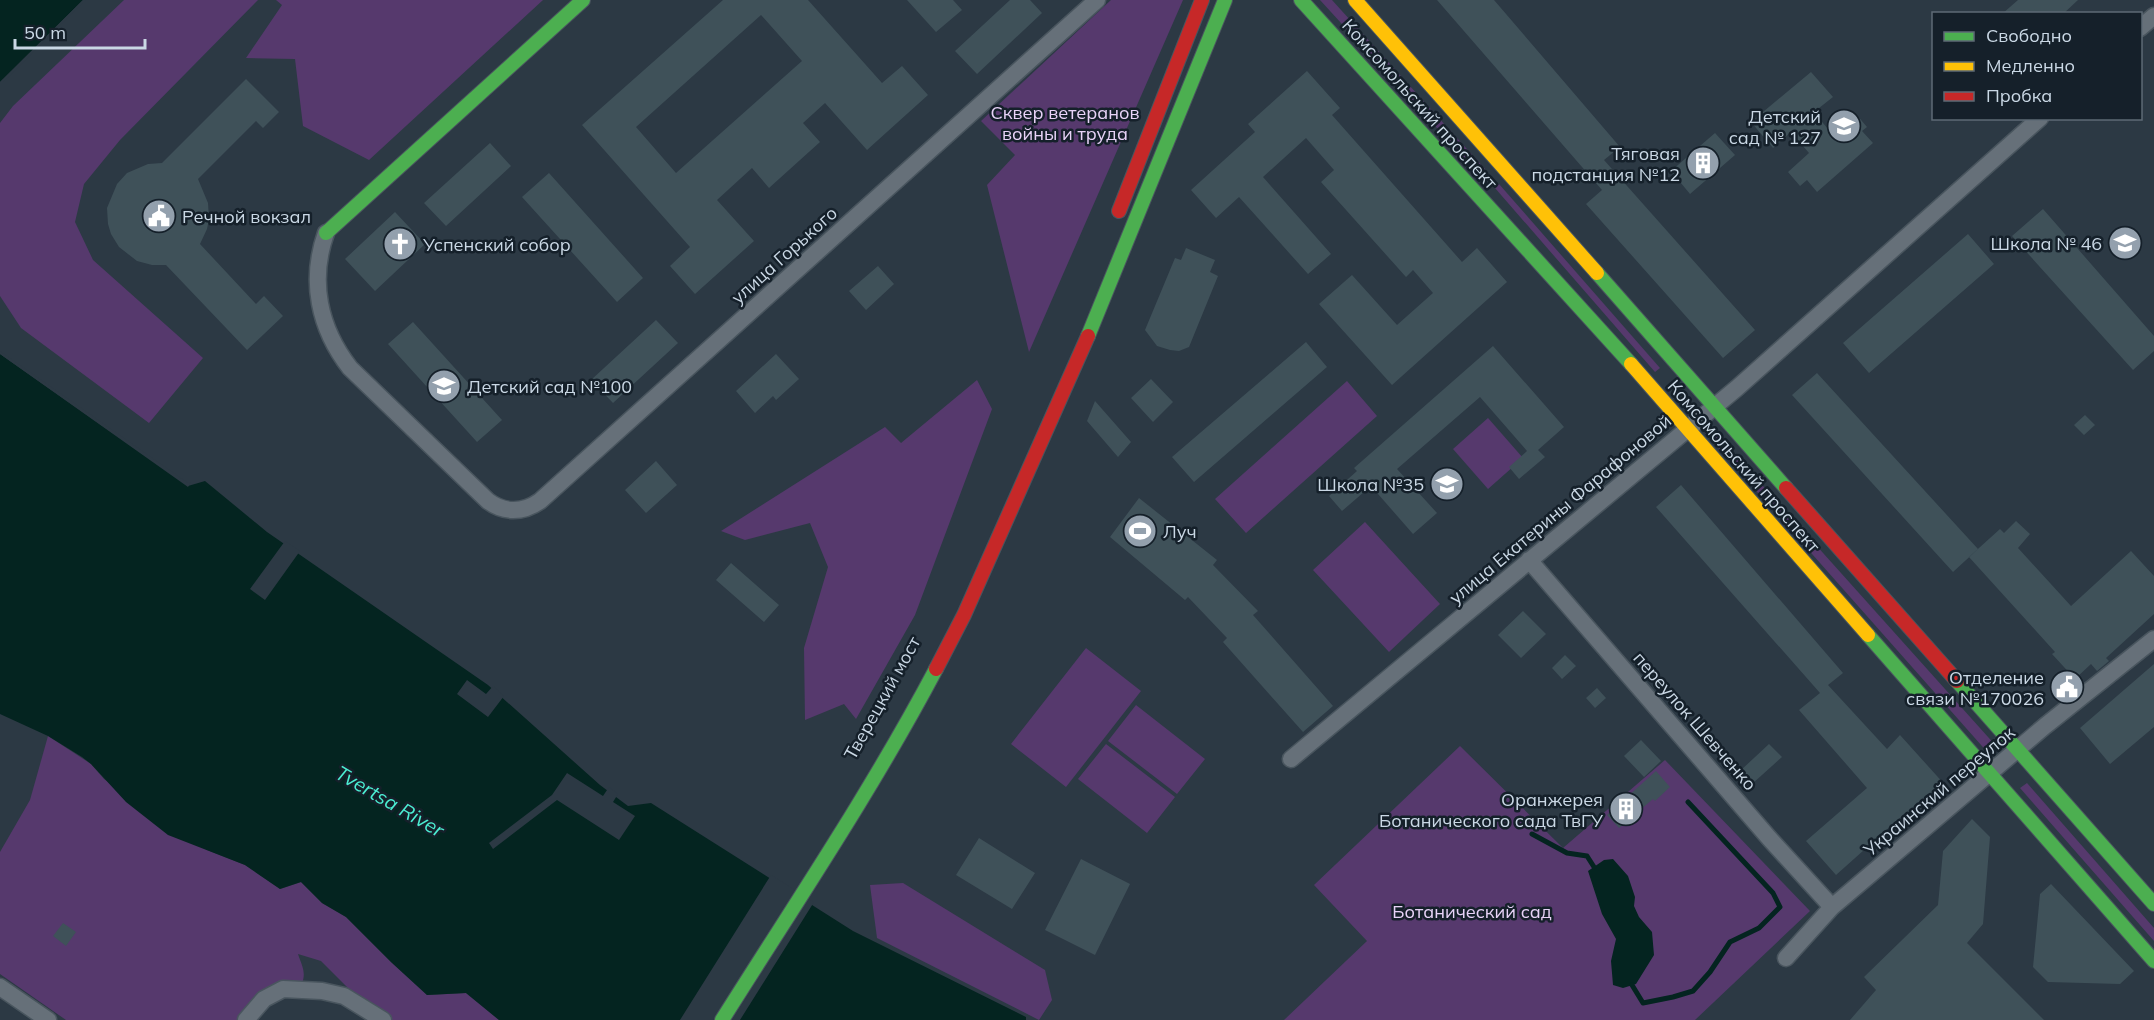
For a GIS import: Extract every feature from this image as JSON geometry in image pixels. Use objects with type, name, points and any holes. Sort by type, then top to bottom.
[{"type":"street","points":[[326,233],[582,0]]},
{"type":"street","name":"улица Горького","points":[[326,233],[318,265],[318,298],[327,330],[337,350],[350,368],[488,501],[511,510],[526,508],[540,501],[1097,0]]},
{"type":"street","points":[[1114,221],[1202,0]]},
{"type":"street","name":"Тверецкий мост","points":[[722,1020],[876,775],[933,676],[984,574],[1070,379],[1226,0]]},
{"type":"street","name":"Комсомольский проспект","points":[[1301,0],[1688,429],[2154,961]]},
{"type":"street","name":"Комсомольский проспект","points":[[1355,0],[1494,173],[1714,408],[2154,904]]},
{"type":"street","points":[[2142,26],[2154,16]]},
{"type":"street","name":"улица Екатерины Фарафоновой","points":[[1291,759],[1714,408],[2038,120]]},
{"type":"street","points":[[1474,191],[1494,173]]},
{"type":"street","points":[[968,572],[996,508]]},
{"type":"street","name":"переулок Шевченко","points":[[1529,560],[1769,838],[1832,907]]},
{"type":"street","name":"Украинский переулок","points":[[1786,958],[1832,907],[2154,639]]},
{"type":"street","points":[[0,987],[48,1020]]},
{"type":"street","points":[[246,1020],[264,999],[283,989],[322,991],[344,996],[382,1020]]},
{"type":"green space","points":[[124,0],[258,0],[120,140],[84,184],[75,222],[93,260],[203,358],[149,423],[21,328],[0,296],[0,123],[13,106]]},
{"type":"green space","points":[[276,0],[543,0],[369,160],[303,126],[295,59],[246,58],[282,5]]},
{"type":"green space","name":"Сквер ветеранов войны и труда","points":[[1111,0],[1183,0],[1029,352],[987,185],[1015,155],[981,121]]},
{"type":"green space","points":[[1320,0],[1332,0],[1485,169],[1479,174]]},
{"type":"green space","points":[[1499,184],[1660,368],[1655,372],[1495,188]]},
{"type":"green space","points":[[977,380],[992,409],[915,615],[856,719],[844,704],[805,720],[804,648],[828,567],[810,523],[745,540],[721,531],[885,427],[901,443]]},
{"type":"green space","points":[[1347,381],[1377,416],[1246,533],[1215,499]]},
{"type":"green space","points":[[1488,418],[1523,458],[1488,489],[1453,449]]},
{"type":"green space","points":[[1711,428],[1997,747],[1989,754],[1705,433]]},
{"type":"green space","points":[[1365,522],[1440,604],[1389,652],[1313,570]]},
{"type":"green space","points":[[1086,648],[1141,691],[1066,787],[1011,744]]},
{"type":"green space","points":[[1136,705],[1205,759],[1177,794],[1108,741]]},
{"type":"green space","points":[[48,736],[91,764],[104,779],[207,850],[245,865],[280,889],[301,882],[322,903],[346,917],[427,995],[466,993],[499,1020],[390,1020],[350,990],[321,961],[298,954],[304,973],[301,986],[241,1020],[66,1020],[0,974],[0,852],[30,800]]},
{"type":"green space","points":[[1106,744],[1175,797],[1147,833],[1078,779]]},
{"type":"green space","name":"Ботанический сад","points":[[1460,746],[1563,848],[1665,760],[1810,911],[1695,1020],[1284,1020],[1367,941],[1314,885]]},
{"type":"green space","points":[[2027,783],[2154,928],[2154,941],[2020,788]]},
{"type":"green space","points":[[903,883],[1045,970],[1052,1000],[1039,1020],[877,938],[870,885]]},
{"type":"water","points":[[0,0],[83,0],[0,82]]},
{"type":"water","name":"Tvertsa River","points":[[0,354],[188,486],[205,481],[267,532],[488,685],[600,785],[628,806],[651,803],[853,931],[1026,1017],[1026,1020],[499,1020],[466,993],[427,995],[346,917],[322,903],[301,882],[280,889],[245,865],[168,835],[126,802],[82,757],[48,736],[0,714]]},
{"type":"water","points":[[1613,859],[1628,876],[1635,897],[1634,906],[1639,917],[1652,932],[1654,955],[1636,984],[1623,988],[1613,985],[1611,961],[1616,939],[1602,914],[1588,871],[1604,860]]},
{"type":"pier","points":[[83,0],[86,0],[0,85],[0,82]]},
{"type":"pier","points":[[0,351],[188,483],[191,482],[188,487],[0,354]]},
{"type":"pier","points":[[285,541],[300,551],[265,600],[250,589]]},
{"type":"pier","points":[[467,680],[486,694],[493,686],[504,696],[488,717],[457,694]]},
{"type":"pier","points":[[567,773],[603,796],[609,787],[618,794],[613,802],[635,816],[619,840],[557,800],[493,849],[489,843],[552,795]]},
{"type":"pier","points":[[771,875],[814,902],[740,1020],[680,1020]]},
{"type":"building","points":[[723,0],[808,0],[882,83],[902,66],[928,95],[867,150],[825,103],[803,123],[820,142],[769,188],[752,168],[717,200],[754,241],[695,294],[670,266],[690,247],[582,125]],"holes":[[[761,15],[802,61],[676,173],[636,127]]]},
{"type":"building","points":[[907,0],[953,0],[962,10],[936,32]]},
{"type":"building","points":[[1010,0],[1030,0],[1042,13],[977,74],[955,51]]},
{"type":"building","points":[[1437,0],[1494,0],[1620,147],[1604,160],[1755,330],[1723,358],[1586,204],[1602,190]]},
{"type":"building","points":[[2018,0],[2078,0],[2065,12],[2004,12]]},
{"type":"building","points":[[1307,71],[1340,108],[1332,115],[1462,262],[1477,248],[1507,282],[1392,385],[1319,304],[1352,275],[1397,325],[1433,293],[1413,270],[1406,277],[1321,182],[1334,170],[1306,138],[1263,177],[1331,254],[1308,274],[1239,197],[1216,218],[1191,190],[1255,132],[1248,124]]},
{"type":"building","points":[[1811,72],[1833,97],[1814,112],[1832,134],[1856,114],[1867,127],[1862,131],[1873,143],[1817,192],[1807,180],[1800,186],[1788,172],[1809,153],[1791,132],[1773,148],[1751,122]]},
{"type":"building","points":[[246,79],[279,112],[263,128],[256,121],[198,179],[208,203],[209,219],[200,244],[256,304],[264,296],[283,316],[247,350],[166,265],[152,265],[137,261],[119,247],[111,234],[107,208],[117,184],[127,173],[148,164],[162,163]]},
{"type":"building","name":"Тяговая подстанция №12","points":[[1715,133],[1735,155],[1690,194],[1671,171]]},
{"type":"building","points":[[490,143],[511,166],[446,226],[424,203]]},
{"type":"building","points":[[549,173],[643,278],[617,302],[522,197]]},
{"type":"building","points":[[2043,209],[2154,336],[2154,351],[2133,370],[2012,236]]},
{"type":"building","points":[[395,212],[425,244],[375,291],[345,259]]},
{"type":"building","points":[[1968,234],[1994,264],[1869,373],[1843,343]]},
{"type":"building","points":[[1186,248],[1215,260],[1210,272],[1218,276],[1189,347],[1179,351],[1170,350],[1157,346],[1145,330],[1175,258],[1181,260]]},
{"type":"building","points":[[878,266],[894,284],[866,310],[849,291]]},
{"type":"building","points":[[656,320],[678,343],[613,403],[591,380]]},
{"type":"building","points":[[413,322],[502,420],[477,442],[388,344]]},
{"type":"building","points":[[1306,342],[1327,367],[1194,482],[1172,457]]},
{"type":"building","points":[[1493,346],[1564,427],[1538,450],[1545,457],[1519,479],[1509,467],[1527,451],[1480,397],[1397,469],[1437,513],[1413,534],[1371,486],[1342,511],[1329,496],[1357,471],[1354,468]]},
{"type":"building","points":[[776,354],[799,379],[776,400],[773,396],[755,413],[736,391]]},
{"type":"building","points":[[1817,373],[1978,549],[1953,572],[1792,395]]},
{"type":"building","points":[[1151,379],[1173,402],[1153,422],[1131,398]]},
{"type":"building","points":[[1095,401],[1131,442],[1118,457],[1087,421]]},
{"type":"building","points":[[2085,415],[2095,425],[2084,435],[2074,425]]},
{"type":"building","points":[[656,461],[677,485],[646,513],[625,490]]},
{"type":"building","points":[[1681,485],[1843,673],[1828,685],[1887,749],[1900,735],[1946,786],[1905,822],[1901,817],[1836,875],[1806,841],[1867,788],[1799,710],[1820,693],[1656,507]]},
{"type":"building","points":[[1139,498],[1217,560],[1213,565],[1258,611],[1253,615],[1333,706],[1303,732],[1223,642],[1227,638],[1188,597],[1185,600],[1110,537]]},
{"type":"building","points":[[2016,521],[2030,534],[2018,548],[2071,606],[2131,551],[2154,576],[2154,614],[2106,658],[2109,661],[2097,671],[2091,664],[2075,679],[2052,654],[2055,652],[1969,557],[2000,529],[2004,533]]},
{"type":"building","points":[[731,563],[779,605],[764,622],[716,580]]},
{"type":"building","points":[[1523,611],[1546,634],[1521,658],[1498,635]]},
{"type":"building","points":[[1565,655],[1576,666],[1562,679],[1552,668]]},
{"type":"building","points":[[2154,664],[2154,727],[2110,764],[2080,728]]},
{"type":"building","points":[[1597,688],[1606,698],[1595,708],[1586,698]]},
{"type":"building","points":[[1641,740],[1661,761],[1644,777],[1624,756]]},
{"type":"building","points":[[1769,744],[1782,757],[1752,784],[1740,771]]},
{"type":"building","points":[[1656,771],[1670,787],[1619,828],[1607,815]]},
{"type":"building","points":[[1972,819],[1990,837],[1983,924],[1967,943],[2044,1020],[1850,1020],[1876,990],[1864,977],[1938,905],[1943,851]]},
{"type":"building","points":[[979,838],[1035,873],[1012,909],[956,875]]},
{"type":"building","points":[[1081,859],[1130,884],[1095,955],[1045,930]]},
{"type":"building","points":[[2051,884],[2134,971],[2120,984],[2048,982],[2033,967],[2040,894]]},
{"type":"building","points":[[63,923],[76,932],[66,946],[53,936]]},
{"type":"waterway","points":[[1632,985],[1643,1003],[1693,991],[1710,972],[1730,942],[1759,928],[1780,907],[1773,893],[1688,802]]},
{"type":"waterway","points":[[1532,834],[1567,853],[1587,856],[1594,867]]},
{"type":"traffic: fast","points":[[326,233],[583,0]]},
{"type":"traffic: fast","points":[[1088,336],[1225,0]]},
{"type":"traffic: fast","points":[[1301,0],[1631,364]]},
{"type":"traffic: fast","points":[[1597,273],[1786,488]]},
{"type":"traffic: fast","points":[[1868,635],[2154,961]]},
{"type":"traffic: fast","points":[[722,1020],[886,759],[936,669]]},
{"type":"traffic: fast","points":[[1957,681],[2154,904]]},
{"type":"traffic: slow","points":[[1355,0],[1597,273]]},
{"type":"traffic: slow","points":[[1631,364],[1868,635]]},
{"type":"traffic: jam","points":[[1119,211],[1202,0]]},
{"type":"traffic: jam","points":[[936,669],[964,615],[1088,336]]},
{"type":"traffic: jam","points":[[1786,488],[1957,681]]},
{"type":"place","name":"Детский сад № 127","points":[[1844,126]]},
{"type":"place","name":"Тяговая подстанция №12","points":[[1703,163]]},
{"type":"place","name":"Речной вокзал","points":[[159,216]]},
{"type":"place","name":"Школа № 46","points":[[2125,243]]},
{"type":"place","name":"Успенский собор","points":[[400,244]]},
{"type":"place","name":"Детский сад №100","points":[[444,386]]},
{"type":"place","name":"Школа №35","points":[[1447,484]]},
{"type":"place","name":"Луч","points":[[1140,531]]},
{"type":"place","name":"Отделение связи №170026","points":[[2067,687]]},
{"type":"place","name":"Оранжерея Ботанического сада ТвГУ","points":[[1626,809]]}]
